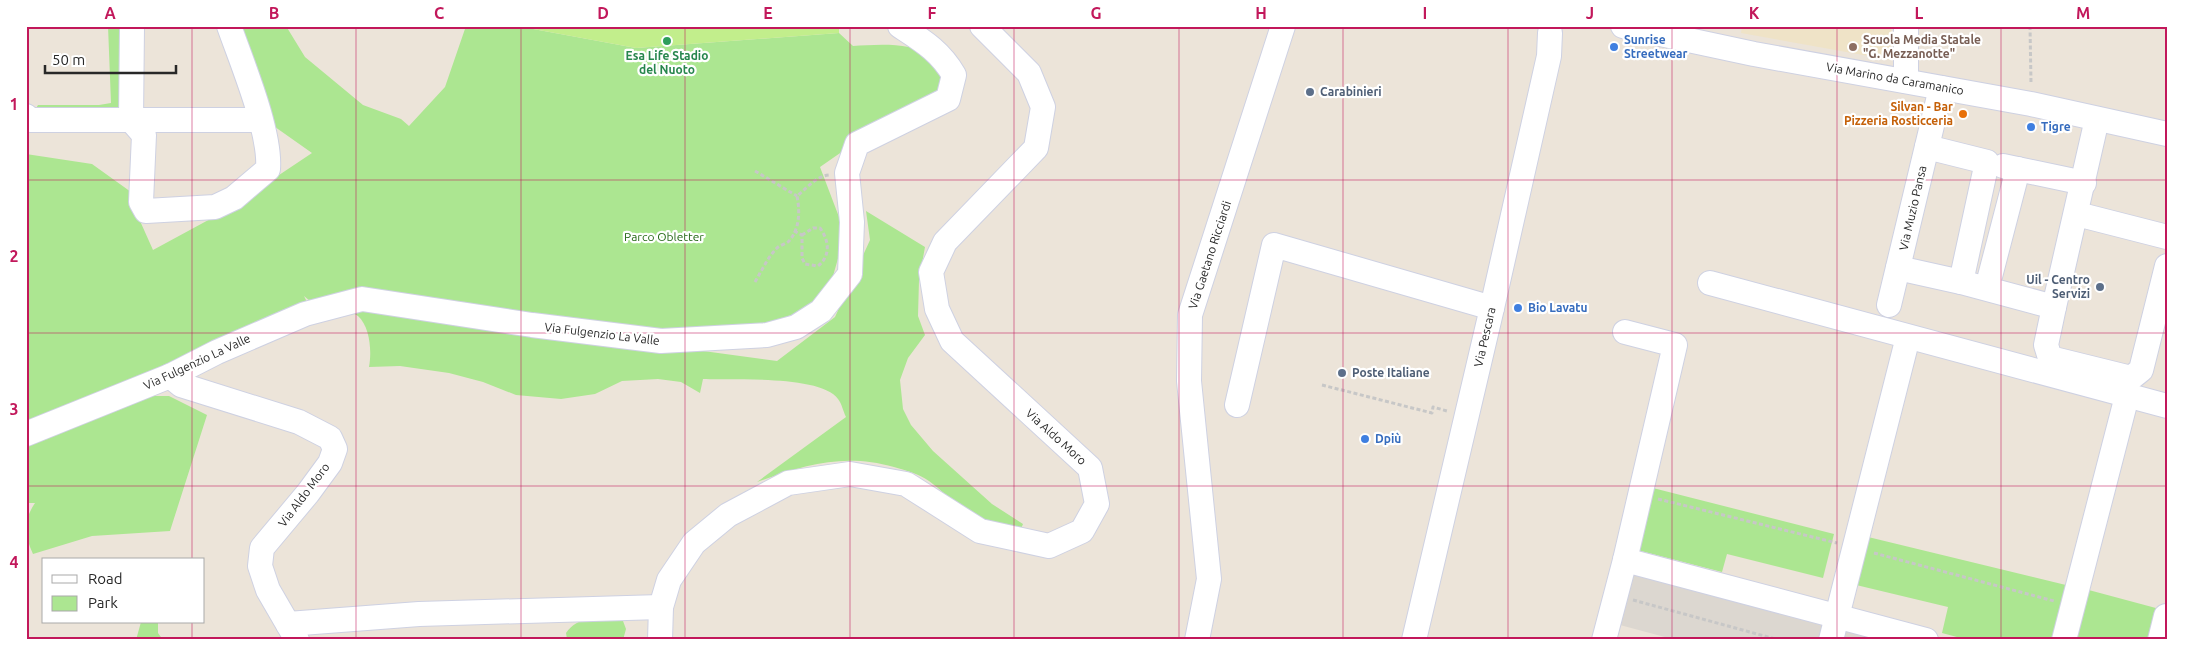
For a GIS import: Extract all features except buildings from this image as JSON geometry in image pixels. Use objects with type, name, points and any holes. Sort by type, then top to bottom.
[{"type":"street","points":[[132,26],[131,120],[144,135],[141,202],[146,211],[215,207],[234,198],[268,170],[269,156],[260,120],[229,26]]},
{"type":"street","name":"Via Fulgenzio La Valle","points":[[26,434],[170,376],[217,352],[305,314],[362,299],[532,325],[661,341],[767,335],[796,327],[821,311],[850,274],[852,222],[847,173],[857,144],[948,99],[954,75],[944,59],[924,41],[900,26]]},
{"type":"street","name":"Via Aldo Moro","points":[[660,640],[661,607],[668,580],[694,544],[728,515],[788,483],[850,474],[906,484],[980,531],[1049,546],[1082,532],[1097,504],[1090,468],[952,341],[937,309],[931,272],[945,242],[1036,148],[1043,107],[1029,73],[982,26]]},
{"type":"street","name":"Via Gaetano Ricciardi","points":[[1197,640],[1209,579],[1189,381],[1190,315],[1283,26]]},
{"type":"street","name":"Via Marino da Caramanico","points":[[1622,26],[1754,54],[2031,104],[2167,134]]},
{"type":"street","points":[[1906,26],[1906,81]]},
{"type":"street","name":"Via Pescara","points":[[1414,640],[1549,56],[1548,28]]},
{"type":"street","name":"Via Muzio Pansa","points":[[1889,305],[1941,88]]},
{"type":"street","points":[[26,116],[30,120],[260,120]]},
{"type":"street","points":[[2098,119],[2046,345],[2050,358],[2131,378],[2141,370],[2163,298],[2167,266]]},
{"type":"street","name":"Via Muzio Pansa","points":[[1927,148],[2084,183]]},
{"type":"street","points":[[1961,282],[1987,162]]},
{"type":"street","points":[[1988,288],[2018,169]]},
{"type":"street","points":[[2077,214],[2167,237]]},
{"type":"street","points":[[1237,405],[1274,245],[1492,308]]},
{"type":"street","name":"Via Muzio Pansa","points":[[1898,268],[1988,288],[2054,307]]},
{"type":"street","points":[[1710,283],[2167,406]]},
{"type":"street","points":[[1604,640],[1625,560],[1675,345],[1625,332]]},
{"type":"street","points":[[1831,640],[1908,337]]},
{"type":"street","name":"Via Aldo Moro","points":[[170,376],[181,385],[300,422],[330,438],[335,449],[330,463],[308,493],[262,548],[260,566],[268,590],[302,631],[419,614],[661,607]]},
{"type":"street","points":[[2064,640],[2127,396]]},
{"type":"street","points":[[1625,560],[1926,640]]},
{"type":"street","points":[[2160,640],[2166,616]]},
{"type":"path","points":[[2030,26],[2031,104]]},
{"type":"path","points":[[755,171],[797,196],[800,214],[788,242],[778,247],[766,263],[756,282]]},
{"type":"path","points":[[797,196],[823,176],[847,173]]},
{"type":"path","points":[[812,228],[820,228],[824,234],[828,249],[824,262],[818,266],[805,264],[802,258],[802,235],[812,228]]},
{"type":"path","points":[[794,231],[802,235]]},
{"type":"path","points":[[1322,385],[1432,413],[1433,407],[1467,416]]},
{"type":"path","points":[[1616,595],[1779,640]]},
{"type":"shaded area","name":"Scuola Media Statale \"G. Mezzanotte\"","points":[[1742,26],[1891,26],[1891,60],[1741,33]]},
{"type":"shaded area","points":[[1634,574],[1879,640],[1676,640],[1620,625]]},
{"type":"green space","points":[[108,26],[123,26],[126,117],[35,110],[38,105],[99,105],[111,103]]},
{"type":"green space","name":"Parco Obletter","points":[[241,26],[286,26],[305,57],[363,105],[401,119],[409,126],[445,87],[466,26],[517,26],[636,48],[839,33],[853,46],[893,45],[913,48],[930,57],[943,72],[939,90],[920,108],[879,126],[820,167],[839,217],[839,255],[833,276],[816,306],[764,325],[662,336],[310,301],[304,296],[310,308],[26,429],[26,154],[92,164],[131,192],[132,203],[153,250],[225,211],[312,153],[268,122]]},
{"type":"green space","name":"Esa Life Stadio del Nuoto","points":[[517,26],[839,26],[839,33],[636,48]]},
{"type":"green space","points":[[866,211],[925,247],[919,280],[918,316],[925,335],[908,358],[900,380],[903,409],[911,425],[933,451],[992,504],[1023,524],[1020,531],[986,525],[971,516],[925,479],[907,471],[875,463],[841,461],[824,463],[757,482],[846,417],[838,399],[829,391],[814,386],[775,380],[703,379],[700,393],[681,382],[658,379],[622,381],[595,394],[561,399],[516,395],[483,382],[449,373],[400,366],[369,367],[370,347],[365,326],[358,316],[342,310],[351,303],[777,361],[835,317],[870,240]]},
{"type":"green space","points":[[148,396],[169,396],[207,415],[170,531],[92,536],[33,554],[26,528],[28,516],[35,503],[26,503],[26,444]]},
{"type":"green space","points":[[1649,487],[1834,534],[1823,578],[1727,554],[1722,572],[1633,549]]},
{"type":"green space","points":[[1864,536],[2070,586],[2057,640],[1968,640],[1942,633],[1948,607],[1852,584]]},
{"type":"green space","points":[[2085,589],[2167,611],[2167,640],[2072,640]]},
{"type":"green space","points":[[615,617],[623,621],[626,629],[623,640],[567,639],[566,633],[576,623],[594,618]]},
{"type":"green space","points":[[140,624],[158,624],[158,633],[163,640],[136,640]]},
{"type":"place","name":"Esa Life Stadio del Nuoto","points":[[667,41]]},
{"type":"place","name":"Sunrise Streetwear","points":[[1614,47]]},
{"type":"place","name":"Scuola Media Statale \"G. Mezzanotte\"","points":[[1853,47]]},
{"type":"place","name":"Carabinieri","points":[[1310,92]]},
{"type":"place","name":"Silvan - Bar Pizzeria Rosticceria","points":[[1963,114]]},
{"type":"place","name":"Tigre","points":[[2031,127]]},
{"type":"place","name":"Uil - Centro Servizi","points":[[2100,287]]},
{"type":"place","name":"Bio Lavatu","points":[[1518,308]]},
{"type":"place","name":"Poste Italiane","points":[[1342,373]]},
{"type":"place","name":"Dpiù","points":[[1365,439]]}]
